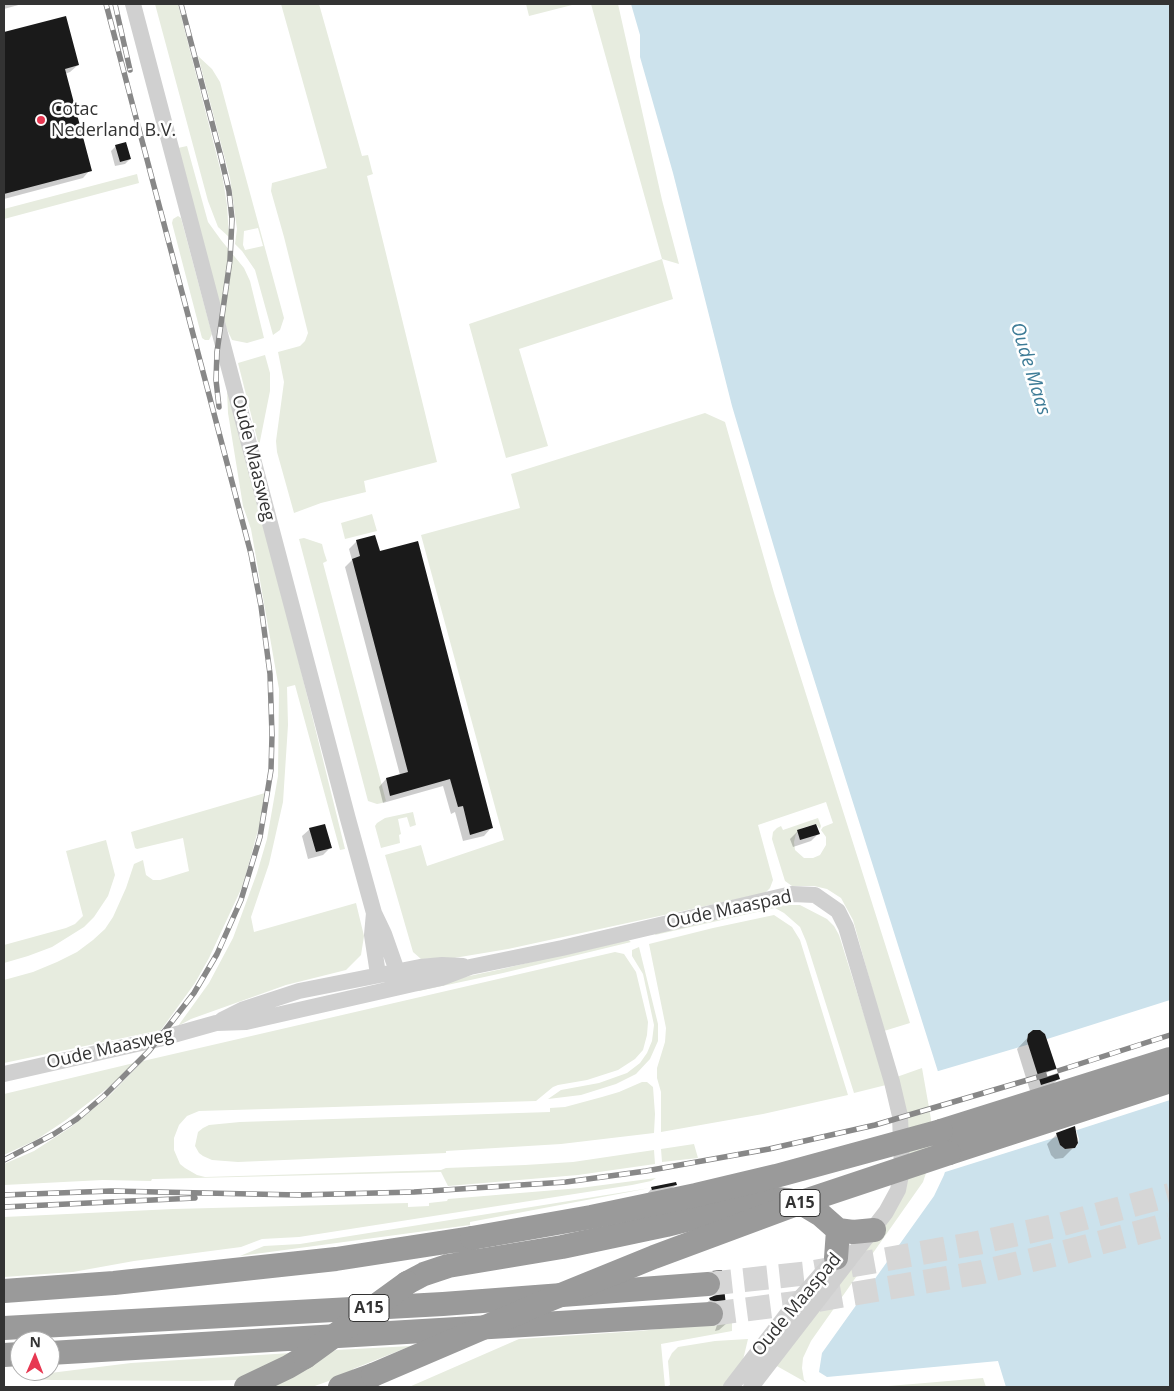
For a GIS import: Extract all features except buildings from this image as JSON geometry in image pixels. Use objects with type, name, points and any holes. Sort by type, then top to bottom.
[{"type":"highway","name":"A15","points":[[4,1291],[114,1283],[336,1259],[591,1217],[786,1174],[941,1131],[1170,1059]]},
{"type":"highway","name":"A15","points":[[340,1387],[713,1234],[846,1187],[1170,1082]]},
{"type":"highway","name":"A15","points":[[246,1387],[305,1357],[407,1283],[424,1274],[448,1266],[562,1247],[775,1199],[788,1200],[806,1206],[821,1215],[857,1230],[836,1258]]},
{"type":"highway","name":"A15","points":[[4,1328],[433,1305],[708,1284]]},
{"type":"highway","name":"A15","points":[[60,1352],[711,1314]]},
{"type":"street","name":"Oude Maasweg","points":[[4,1074],[216,1023],[244,1009],[299,991],[397,971],[384,934],[374,913],[274,542],[133,4]]},
{"type":"street","name":"Oude Maaspad","points":[[391,988],[441,978],[470,966],[562,948],[792,894],[815,895],[838,911],[846,927],[892,1082],[900,1116],[900,1142],[888,1186],[870,1218],[857,1230],[751,1387]]},
{"type":"street","name":"Oude Maasweg","points":[[374,913],[372,935],[378,974]]},
{"type":"street","name":"Oude Maaspad","points":[[397,971],[442,965],[470,966]]},
{"type":"street","points":[[378,974],[391,988],[397,971]]},
{"type":"street","name":"Oude Maasweg","points":[[216,1023],[246,1022],[391,988]]},
{"type":"street","name":"Oude Maaspad","points":[[731,1387],[794,1305],[836,1258]]},
{"type":"shaded area","points":[[155,4],[178,4],[223,180],[229,237],[218,227],[208,201]]},
{"type":"shaded area","points":[[281,4],[319,4],[362,156],[368,155],[373,174],[367,176],[437,462],[364,481],[366,492],[321,503],[294,513],[277,452],[276,441],[284,382],[278,352],[300,346],[305,341],[308,333],[271,191],[272,183],[327,168]]},
{"type":"shaded area","points":[[526,4],[576,4],[529,16]]},
{"type":"shaded area","points":[[591,4],[618,4],[662,200],[679,264],[662,259]]},
{"type":"shaded area","points":[[198,56],[212,69],[220,82],[284,318],[280,330],[273,335],[255,270],[235,244],[237,229],[230,178]],"holes":[[[258,228],[263,246],[245,250],[243,245],[244,231]]]},
{"type":"shaded area","points":[[187,146],[208,222],[244,268],[250,281],[264,338],[247,343],[232,340],[224,323],[178,148]]},
{"type":"shaded area","points":[[137,174],[139,183],[4,219],[4,209]]},
{"type":"shaded area","points":[[178,216],[181,218],[212,334],[209,340],[202,338],[172,223],[173,219]]},
{"type":"shaded area","points":[[662,259],[673,299],[519,349],[548,446],[506,458],[469,324]]},
{"type":"shaded area","points":[[265,355],[270,373],[270,391],[259,446],[238,363]]},
{"type":"shaded area","points":[[226,367],[345,849],[340,850],[295,685],[287,687],[288,725],[283,802],[269,864],[251,917],[254,932],[356,903],[364,936],[361,955],[346,970],[286,985],[191,1019],[178,1026],[209,983],[233,938],[257,873],[267,839],[278,776],[279,689],[251,529],[243,506],[228,413]]},
{"type":"shaded area","points":[[705,413],[725,422],[774,593],[910,1023],[884,1031],[853,920],[841,898],[827,889],[814,886],[792,886],[785,881],[772,839],[773,832],[781,826],[783,830],[818,818],[821,826],[820,829],[816,824],[802,828],[796,834],[794,842],[795,850],[804,858],[813,858],[820,855],[826,845],[826,837],[821,830],[823,827],[833,823],[826,802],[758,825],[773,880],[770,888],[765,893],[508,949],[454,958],[421,959],[413,952],[385,855],[421,845],[427,866],[504,840],[421,535],[520,508],[511,474]]},
{"type":"shaded area","points":[[372,514],[377,531],[345,539],[341,523]]},
{"type":"shaded area","points":[[304,538],[322,544],[327,561],[323,563],[386,801],[382,803],[377,804],[368,801],[299,539]]},
{"type":"shaded area","points":[[265,793],[260,823],[243,885],[209,958],[195,983],[161,1030],[4,1063],[4,980],[33,972],[57,962],[77,952],[93,940],[105,929],[113,917],[134,864],[143,860],[146,875],[153,880],[160,880],[189,871],[183,838],[137,849],[135,848],[131,832]]},
{"type":"shaded area","points":[[413,812],[416,825],[410,827],[407,817],[398,819],[401,834],[399,835],[400,843],[381,848],[375,826],[377,823],[385,818]]},
{"type":"shaded area","points":[[106,840],[115,875],[108,896],[94,917],[84,927],[52,947],[4,963],[4,945],[66,928],[75,924],[83,916],[66,851]]},
{"type":"shaded area","points":[[775,905],[800,905],[827,919],[834,926],[839,935],[886,1085],[854,1093],[806,941],[800,927],[784,913],[775,908],[655,935],[656,933]]},
{"type":"shaded area","points":[[774,915],[792,927],[800,940],[848,1095],[763,1114],[661,1132],[661,1092],[657,1078],[657,1068],[665,1042],[666,1028],[649,944]]},
{"type":"shaded area","points":[[627,939],[631,942],[503,973],[419,991],[418,987],[502,969]]},
{"type":"shaded area","points":[[639,947],[658,1024],[658,1041],[650,1059],[636,1074],[616,1084],[581,1095],[548,1099],[561,1090],[599,1083],[627,1073],[640,1063],[647,1053],[652,1041],[654,1025],[643,974],[632,956],[632,950]]},
{"type":"shaded area","points":[[615,952],[624,954],[636,972],[648,1022],[643,1050],[635,1059],[618,1070],[587,1080],[558,1085],[536,1101],[199,1111],[187,1116],[179,1125],[174,1138],[174,1150],[180,1164],[197,1175],[205,1177],[441,1170],[446,1168],[525,1165],[573,1162],[654,1150],[655,1164],[578,1175],[448,1186],[441,1172],[152,1179],[151,1181],[103,1180],[4,1185],[4,1164],[34,1151],[71,1127],[110,1095],[143,1061]]},
{"type":"shaded area","points":[[134,1063],[118,1080],[66,1120],[36,1140],[4,1155],[4,1094]]},
{"type":"shaded area","points":[[922,1068],[931,1119],[932,1141],[930,1161],[923,1182],[811,1341],[803,1358],[802,1368],[804,1380],[807,1383],[775,1365],[903,1190],[891,1079]]},
{"type":"shaded area","points":[[642,1082],[647,1082],[653,1087],[654,1133],[561,1144],[446,1151],[446,1153],[238,1162],[212,1160],[199,1153],[195,1146],[198,1132],[209,1125],[240,1122],[550,1112],[550,1108],[565,1107],[602,1097]]},
{"type":"shaded area","points":[[694,1144],[698,1158],[662,1162],[661,1149]]},
{"type":"shaded area","points":[[656,1178],[632,1185],[299,1237],[262,1239],[241,1247],[134,1261],[73,1272],[4,1277],[4,1217],[173,1209],[408,1203],[408,1207],[429,1206],[429,1203],[447,1201],[448,1199],[580,1188]]},
{"type":"shaded area","points":[[650,1188],[470,1222],[470,1225],[240,1256],[264,1246],[300,1244]]},
{"type":"shaded area","points":[[732,1322],[732,1331],[661,1344],[665,1387],[409,1387],[519,1339],[639,1331]]},
{"type":"shaded area","points":[[748,1339],[743,1360],[725,1387],[666,1387],[670,1385],[668,1361],[678,1347],[715,1341]]},
{"type":"shaded area","points":[[411,1346],[353,1369],[354,1372],[312,1387],[252,1387],[336,1350]]},
{"type":"shaded area","points":[[291,1353],[238,1380],[60,1380],[60,1372],[131,1363]]},
{"type":"shaded area","points":[[983,1378],[986,1387],[876,1387],[925,1383]]},
{"type":"water","name":"Oude Maas","points":[[631,4],[1170,4],[1170,1387],[1006,1387],[998,1361],[827,1377],[819,1372],[822,1353],[934,1196],[944,1175],[950,1155],[940,1078],[801,638],[732,406],[673,173],[640,57],[640,35]],"holes":[[[1033,1030],[1040,1030],[1045,1034],[1079,1139],[1077,1146],[1072,1149],[1065,1149],[1060,1145],[1027,1041],[1028,1034]]]},
{"type":"pier","points":[[1170,1000],[1170,1100],[1074,1131],[1044,1040]]},
{"type":"pier","points":[[1030,1044],[1060,1136],[942,1173],[947,1155],[947,1133],[935,1072]]},
{"type":"tunnel","points":[[708,1284],[809,1273],[977,1243],[1059,1225],[1170,1195]]},
{"type":"tunnel","points":[[711,1314],[811,1301],[982,1272],[1170,1224]]},
{"type":"railway","points":[[4,1160],[54,1134],[77,1119],[104,1096],[149,1051],[194,993],[217,954],[241,900],[260,837],[271,770],[270,674],[261,606],[251,554],[106,4]]},
{"type":"railway","points":[[115,4],[130,70]]},
{"type":"railway","points":[[181,4],[221,157],[229,191],[232,219],[230,260],[217,352],[216,380],[219,407]]},
{"type":"railway","points":[[4,1195],[111,1191],[299,1195],[414,1192],[566,1182],[646,1171],[769,1149],[875,1125],[1048,1074],[1170,1035]]},
{"type":"railway","points":[[4,1207],[195,1198]]},
{"type":"place","name":"Cotac Nederland B.V.","points":[[41,120]]}]
